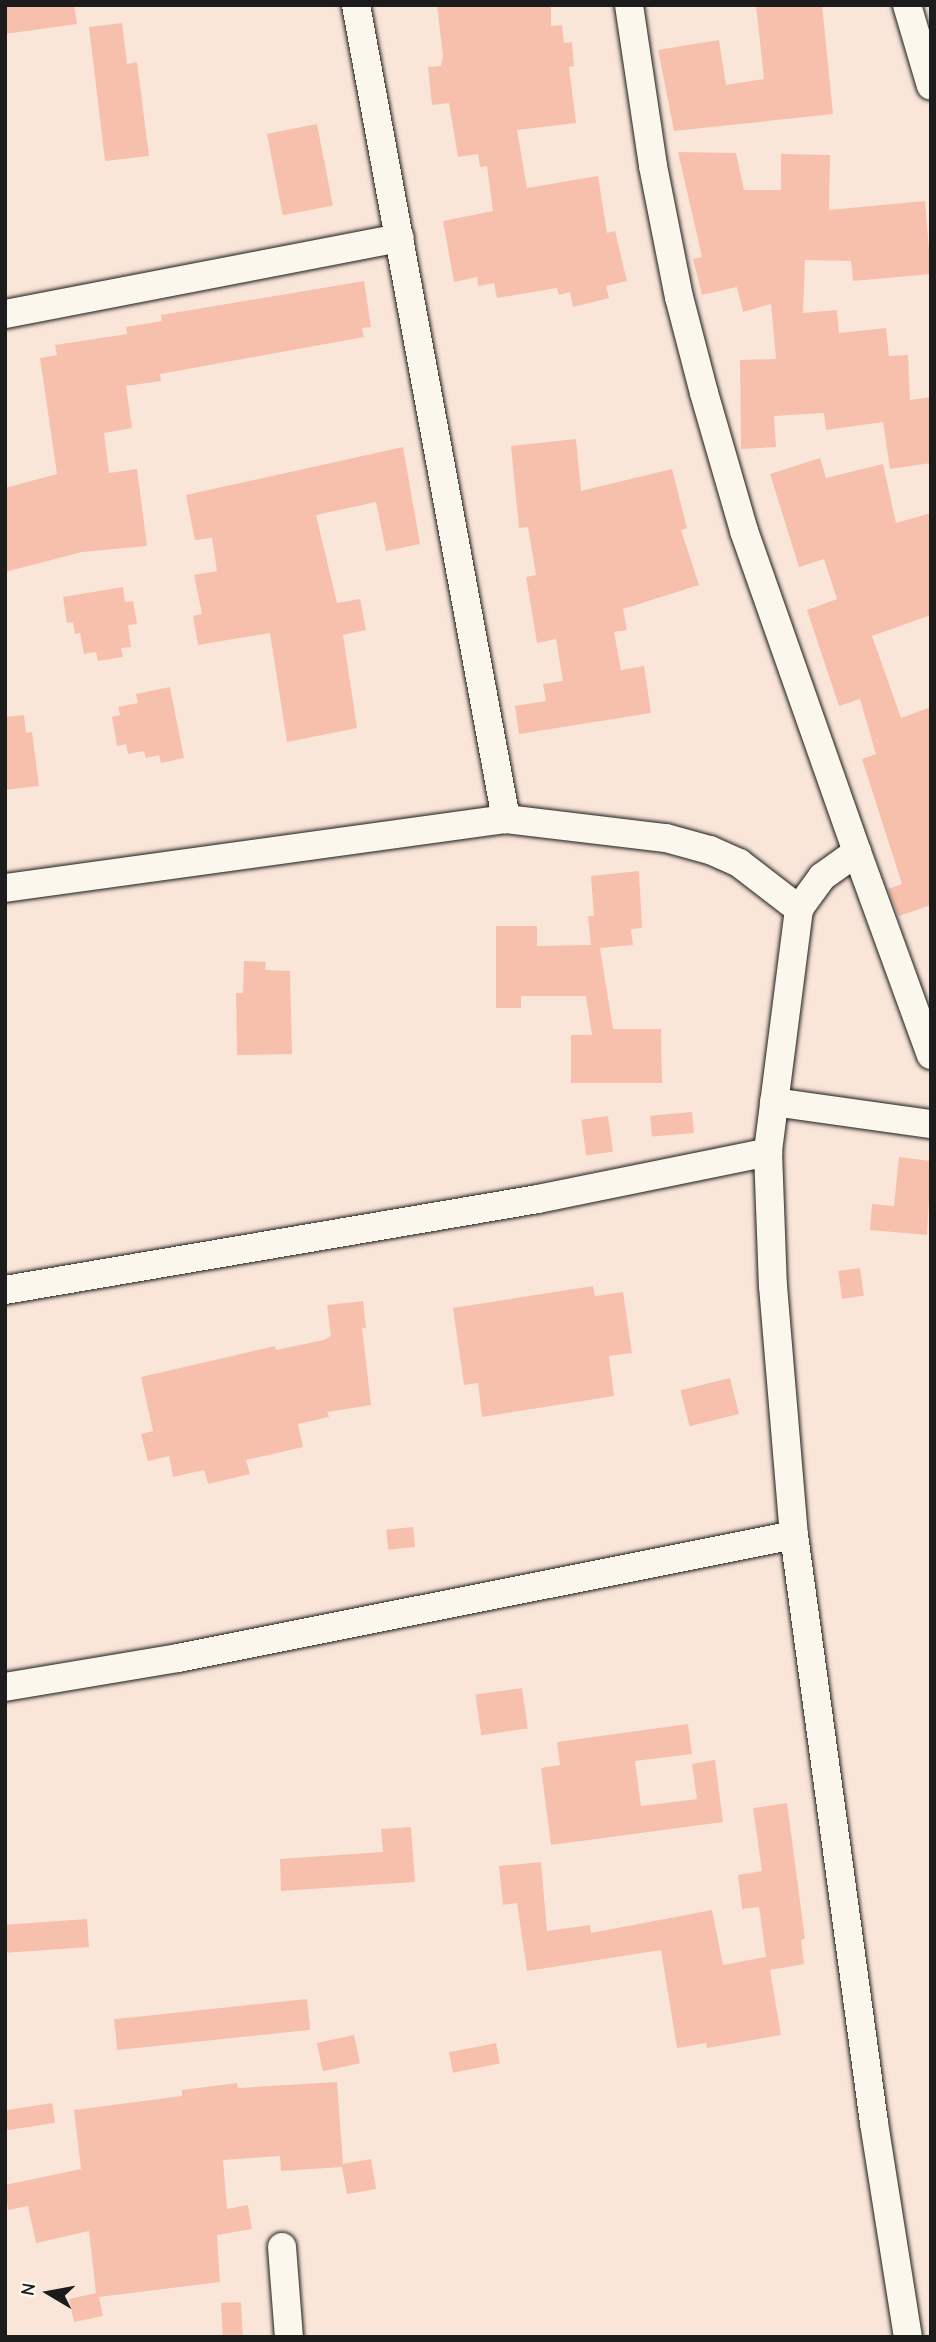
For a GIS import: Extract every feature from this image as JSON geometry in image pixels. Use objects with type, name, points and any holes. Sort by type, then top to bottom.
[{"type":"street","points":[[356,5],[506,819]]},
{"type":"street","points":[[629,5],[653,166],[679,297],[704,393],[744,531],[931,1055]]},
{"type":"street","points":[[907,5],[930,81]]},
{"type":"street","points":[[5,314],[400,238]]},
{"type":"street","points":[[5,888],[506,819],[666,838],[710,850],[739,863],[799,909]]},
{"type":"street","points":[[857,852],[822,877],[799,909],[768,1152],[773,1286],[794,1535],[874,2123],[908,2337]]},
{"type":"street","points":[[774,1102],[931,1124]]},
{"type":"street","points":[[5,1290],[538,1199],[768,1152]]},
{"type":"street","points":[[5,1687],[178,1658],[794,1535]]},
{"type":"street","points":[[282,2247],[289,2337]]},
{"type":"building","points":[[5,5],[74,5],[77,24],[5,34]]},
{"type":"building","points":[[437,5],[551,5],[551,26],[562,25],[564,43],[572,42],[574,66],[569,67],[576,123],[517,130],[527,188],[598,176],[607,233],[615,231],[627,281],[606,286],[609,298],[573,307],[570,292],[559,295],[557,288],[497,298],[494,283],[478,286],[477,277],[454,282],[443,221],[493,211],[487,166],[480,167],[478,154],[458,157],[449,103],[432,105],[428,67],[441,66],[443,56]]},
{"type":"building","points":[[756,5],[822,5],[833,114],[674,131],[658,50],[719,40],[726,85],[764,79]]},
{"type":"building","points":[[122,23],[127,64],[137,62],[149,156],[105,161],[89,27]]},
{"type":"building","points":[[317,124],[333,205],[283,215],[267,134]]},
{"type":"building","points":[[678,152],[736,153],[744,190],[781,190],[781,154],[830,155],[829,210],[925,201],[931,274],[853,281],[851,261],[805,260],[803,313],[837,310],[839,333],[886,328],[889,356],[908,355],[910,400],[931,397],[931,463],[890,469],[883,422],[826,430],[824,413],[774,416],[776,447],[741,449],[740,360],[776,359],[771,304],[743,312],[737,287],[702,295],[693,259],[702,257]]},
{"type":"building","points":[[364,281],[371,327],[362,328],[364,337],[160,374],[161,381],[126,386],[132,428],[104,433],[109,473],[137,469],[147,546],[82,552],[5,572],[5,488],[57,474],[40,358],[57,355],[55,345],[127,334],[126,327],[162,321],[161,315]]},
{"type":"building","points":[[576,439],[581,491],[672,469],[687,528],[681,530],[699,585],[623,609],[627,630],[614,632],[621,670],[644,666],[651,713],[519,734],[515,706],[546,701],[543,684],[563,681],[556,639],[537,643],[526,577],[536,575],[528,527],[519,528],[511,446]]},
{"type":"building","points":[[403,447],[420,544],[386,551],[376,502],[316,515],[337,603],[360,599],[366,630],[343,635],[357,728],[287,742],[270,633],[198,645],[193,616],[202,614],[194,575],[217,571],[212,538],[195,540],[186,495]]},
{"type":"building","points":[[820,458],[826,478],[883,464],[896,523],[931,513],[931,615],[872,636],[901,718],[931,707],[931,905],[899,916],[888,889],[902,884],[862,759],[876,754],[860,699],[839,706],[807,610],[837,599],[824,559],[799,567],[770,474]]},
{"type":"building","points":[[123,587],[125,602],[133,601],[137,624],[128,625],[131,647],[121,648],[123,657],[98,661],[96,652],[84,654],[80,633],[75,634],[73,622],[67,623],[63,597]]},
{"type":"building","points":[[170,687],[184,758],[161,763],[159,755],[146,758],[144,751],[128,754],[126,744],[117,746],[112,717],[120,715],[118,707],[138,703],[136,694]]},
{"type":"building","points":[[24,715],[26,733],[32,732],[39,786],[5,790],[5,717]]},
{"type":"building","points":[[639,871],[642,928],[631,929],[633,945],[600,948],[613,1029],[661,1029],[662,1083],[571,1083],[571,1035],[592,1035],[586,996],[521,996],[521,1008],[496,1008],[496,926],[537,926],[537,946],[591,945],[588,916],[594,916],[591,876]]},
{"type":"building","points":[[244,961],[266,962],[265,970],[290,971],[292,1054],[237,1055],[236,993],[243,993]]},
{"type":"building","points":[[692,1112],[694,1133],[652,1137],[650,1116]]},
{"type":"building","points":[[608,1116],[613,1152],[586,1155],[581,1120]]},
{"type":"building","points":[[899,1157],[931,1161],[927,1235],[870,1230],[872,1204],[894,1206]]},
{"type":"building","points":[[860,1268],[864,1296],[842,1299],[838,1271]]},
{"type":"building","points":[[593,1286],[595,1296],[623,1292],[632,1353],[609,1356],[614,1396],[482,1417],[478,1383],[464,1385],[453,1308]]},
{"type":"building","points":[[363,1301],[366,1328],[362,1328],[371,1405],[327,1412],[329,1417],[298,1424],[303,1447],[246,1460],[250,1474],[208,1484],[204,1470],[173,1477],[169,1456],[148,1461],[141,1434],[153,1431],[141,1377],[275,1346],[276,1350],[324,1340],[331,1336],[327,1305]]},
{"type":"building","points":[[730,1378],[739,1414],[689,1426],[681,1390]]},
{"type":"building","points":[[413,1527],[415,1547],[388,1550],[386,1530]]},
{"type":"building","points":[[522,1688],[528,1729],[481,1735],[475,1695]]},
{"type":"building","points":[[688,1724],[692,1754],[635,1761],[641,1806],[697,1799],[692,1764],[715,1760],[723,1822],[551,1845],[541,1768],[560,1765],[557,1742]]},
{"type":"building","points":[[787,1803],[805,1939],[801,1940],[804,1964],[770,1970],[781,2035],[707,2048],[706,2043],[677,2048],[661,1950],[527,1971],[517,1903],[503,1905],[499,1866],[541,1862],[547,1931],[590,1925],[591,1933],[712,1910],[723,1965],[766,1957],[759,1907],[742,1909],[738,1875],[762,1871],[753,1808]]},
{"type":"building","points":[[411,1827],[415,1882],[281,1891],[280,1859],[383,1852],[381,1829]]},
{"type":"building","points":[[87,1919],[89,1947],[7,1953],[5,1925]]},
{"type":"building","points":[[307,1999],[310,2030],[117,2050],[114,2019]]},
{"type":"building","points":[[354,2035],[360,2063],[323,2071],[317,2043]]},
{"type":"building","points":[[496,2043],[500,2064],[453,2073],[449,2052]]},
{"type":"building","points":[[337,2082],[343,2164],[371,2159],[376,2189],[347,2194],[342,2167],[281,2171],[280,2156],[223,2160],[227,2209],[248,2205],[252,2229],[217,2235],[220,2282],[99,2297],[103,2316],[74,2322],[69,2299],[96,2293],[89,2231],[36,2243],[28,2206],[8,2210],[5,2185],[81,2169],[74,2110],[182,2096],[182,2090],[237,2083],[238,2088]]},
{"type":"building","points":[[52,2103],[55,2123],[8,2130],[5,2110]]},
{"type":"building","points":[[241,2302],[243,2337],[223,2337],[221,2303]]}]
